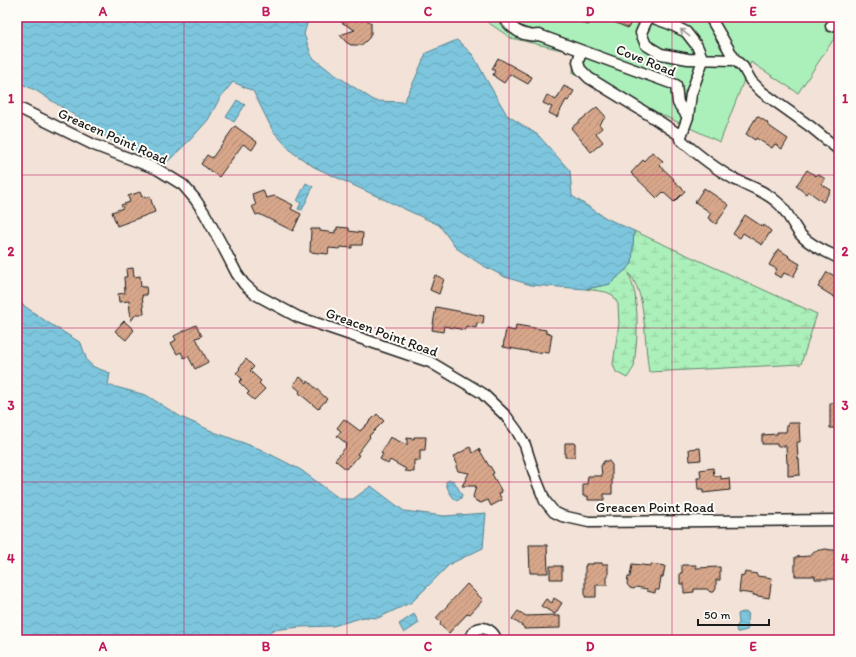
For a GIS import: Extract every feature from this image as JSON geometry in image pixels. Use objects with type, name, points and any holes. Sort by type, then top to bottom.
[{"type":"street","name":"Cove Road","points":[[503,17],[519,32],[528,35],[539,35],[676,84],[678,104],[688,117]]},
{"type":"street","points":[[710,17],[736,60],[743,67],[751,81],[762,92],[811,127],[839,150]]},
{"type":"street","points":[[736,60],[702,60],[688,59],[662,54],[646,45],[641,33],[651,20],[670,24],[686,32],[697,46],[702,60],[692,94],[688,117],[680,139],[704,160],[733,178],[766,194],[779,203],[801,235],[811,244],[839,258]]},
{"type":"street","points":[[581,50],[578,62],[580,69],[589,78],[681,136]]},
{"type":"street","name":"Greacen Point Road","points":[[17,107],[94,145],[157,169],[183,185],[205,214],[237,274],[244,284],[255,294],[298,317],[430,362],[482,393],[506,416],[517,430],[525,445],[536,479],[545,500],[554,512],[562,516],[589,522],[839,520]]},
{"type":"street","points":[[469,640],[475,630],[482,628],[489,630],[495,635],[496,640]]},
{"type":"green space","points":[[480,17],[839,17],[839,31],[798,93],[751,62],[720,142],[573,73],[574,53],[511,38]]},
{"type":"green space","points":[[634,231],[817,314],[801,364],[649,372],[641,301],[637,286],[629,273],[635,294],[637,315],[637,336],[634,367],[627,378],[616,372],[613,364],[619,323],[618,304],[613,295],[606,292],[586,289],[610,284],[632,264]]},
{"type":"water","points":[[17,17],[309,17],[304,34],[312,57],[331,72],[375,101],[404,102],[426,53],[457,40],[473,55],[507,115],[538,135],[570,171],[572,196],[606,218],[634,231],[632,264],[610,284],[586,289],[531,285],[505,277],[482,265],[456,248],[439,225],[314,167],[292,152],[273,131],[253,91],[233,82],[220,98],[208,120],[165,164],[108,139],[85,122],[35,90],[17,82]]},
{"type":"water","points":[[237,100],[245,105],[234,122],[226,117]]},
{"type":"water","points":[[306,183],[313,187],[302,210],[298,209],[301,203],[297,201]]},
{"type":"water","points":[[17,298],[23,305],[47,322],[81,343],[87,361],[94,367],[110,373],[108,385],[146,395],[181,417],[214,432],[260,449],[301,470],[340,499],[353,499],[371,486],[404,511],[444,516],[486,513],[483,548],[450,564],[412,602],[378,618],[364,617],[333,626],[272,630],[266,638],[270,640],[17,640]]},
{"type":"water","points":[[450,480],[454,481],[462,495],[457,501],[451,495],[447,487],[446,482]]},
{"type":"water","points":[[744,612],[748,613],[749,615],[747,618],[748,628],[747,630],[737,632],[736,628],[739,623],[738,614]]},
{"type":"water","points":[[414,614],[419,623],[404,633],[399,624]]},
{"type":"building","points":[[349,17],[363,17],[371,23],[371,34],[369,38],[361,45],[351,45],[340,35],[355,30],[341,22]]},
{"type":"building","points":[[568,17],[598,17],[588,25]]},
{"type":"building","points":[[602,17],[642,17],[638,23],[632,21],[628,28]]},
{"type":"building","points":[[498,58],[532,77],[528,84],[510,74],[504,83],[495,77],[493,75],[495,71],[492,69]]},
{"type":"building","points":[[564,86],[574,91],[568,101],[566,100],[557,117],[549,113],[552,107],[543,103],[547,95],[556,100]]},
{"type":"building","points":[[597,107],[606,117],[599,124],[602,128],[596,133],[603,142],[591,152],[571,128]]},
{"type":"building","points":[[757,116],[788,139],[782,149],[775,144],[772,148],[756,138],[755,140],[746,134]]},
{"type":"building","points":[[235,126],[257,142],[252,150],[243,144],[219,177],[201,164],[207,155],[212,158]]},
{"type":"building","points":[[652,152],[663,161],[659,165],[685,191],[674,202],[663,192],[657,198],[631,173]]},
{"type":"building","points":[[807,170],[816,176],[818,174],[825,179],[821,184],[831,190],[823,202],[808,191],[806,194],[796,186]]},
{"type":"building","points":[[704,188],[729,205],[716,224],[708,218],[711,213],[695,202]]},
{"type":"building","points":[[263,190],[266,198],[275,196],[293,205],[291,209],[301,214],[293,231],[259,214],[256,215],[252,206],[256,205],[252,194]]},
{"type":"building","points":[[140,192],[142,197],[150,197],[155,212],[117,226],[112,212],[123,208],[121,205],[130,202],[128,196]]},
{"type":"building","points":[[745,215],[763,227],[764,225],[771,231],[762,245],[743,233],[740,238],[733,234]]},
{"type":"building","points":[[337,227],[349,228],[349,231],[363,233],[362,245],[352,245],[352,248],[329,248],[328,254],[310,252],[311,229],[320,229],[320,231],[335,233]]},
{"type":"building","points":[[778,249],[800,264],[793,277],[784,273],[781,278],[774,274],[777,269],[769,265]]},
{"type":"building","points":[[133,268],[134,277],[140,276],[141,287],[146,287],[147,295],[142,295],[144,314],[136,314],[131,321],[129,301],[119,302],[118,294],[125,293],[124,277],[127,277],[126,269]]},
{"type":"building","points":[[827,272],[839,278],[839,300],[818,287]]},
{"type":"building","points":[[435,275],[444,279],[439,294],[430,290]]},
{"type":"building","points":[[436,307],[484,316],[483,324],[477,323],[476,328],[466,326],[465,330],[444,326],[443,332],[432,330]]},
{"type":"building","points":[[124,321],[134,330],[126,340],[115,331]]},
{"type":"building","points":[[196,325],[202,336],[196,338],[208,362],[195,369],[188,356],[184,358],[181,352],[177,354],[171,343],[176,340],[174,336]]},
{"type":"building","points":[[516,325],[546,330],[546,333],[552,334],[549,353],[539,353],[503,347],[506,329],[515,331]]},
{"type":"building","points":[[246,359],[254,367],[250,371],[261,381],[259,383],[265,389],[254,400],[247,394],[249,392],[239,382],[242,379],[236,373]]},
{"type":"building","points":[[300,377],[307,383],[308,381],[327,399],[318,409],[299,393],[300,391],[293,385]]},
{"type":"building","points":[[839,402],[839,428],[830,428],[830,403]]},
{"type":"building","points":[[377,414],[384,421],[369,436],[370,437],[357,454],[359,455],[346,469],[335,460],[347,444],[337,436],[341,431],[337,428],[344,419],[360,431]]},
{"type":"building","points":[[788,423],[799,423],[800,442],[797,442],[800,475],[788,476],[786,446],[777,446],[777,444],[762,444],[762,435],[786,432]]},
{"type":"building","points":[[390,437],[407,445],[407,438],[414,439],[414,437],[426,437],[425,450],[420,450],[420,461],[414,460],[414,472],[405,471],[406,469],[390,460],[388,464],[380,459],[383,454],[381,453]]},
{"type":"building","points":[[565,443],[575,443],[575,457],[565,457]]},
{"type":"building","points":[[470,447],[473,453],[479,449],[494,473],[492,474],[502,492],[499,494],[502,500],[491,506],[488,500],[481,503],[476,501],[473,497],[476,486],[462,486],[469,473],[458,471],[456,467],[457,463],[453,457]]},
{"type":"building","points":[[700,448],[701,460],[690,461],[689,449]]},
{"type":"building","points":[[604,461],[609,461],[612,465],[612,494],[604,494],[604,500],[588,500],[588,496],[583,496],[583,484],[587,484],[588,476],[602,476],[601,466]]},
{"type":"building","points":[[713,468],[714,476],[721,476],[721,479],[729,478],[730,490],[703,493],[703,489],[698,489],[697,478],[701,478],[700,470]]},
{"type":"building","points":[[529,545],[547,545],[548,573],[530,573]]},
{"type":"building","points":[[826,549],[839,552],[839,572],[837,572],[838,579],[815,579],[815,576],[795,576],[795,557],[810,556],[814,551]]},
{"type":"building","points":[[586,564],[608,564],[607,585],[596,585],[596,597],[585,597],[585,566]]},
{"type":"building","points":[[632,564],[665,566],[663,577],[661,577],[659,590],[655,590],[655,593],[647,591],[647,589],[636,587],[634,589],[630,588],[627,584],[628,577],[630,577]]},
{"type":"building","points":[[682,565],[696,565],[696,568],[720,567],[720,580],[716,580],[716,588],[714,592],[710,592],[707,589],[694,589],[694,592],[684,593],[684,584],[680,584]]},
{"type":"building","points":[[550,566],[562,566],[562,579],[550,579]]},
{"type":"building","points":[[745,572],[757,574],[757,576],[772,578],[769,598],[739,592],[741,575],[744,576]]},
{"type":"building","points":[[467,584],[483,600],[449,633],[440,625],[441,623],[436,618]]},
{"type":"building","points":[[554,598],[562,603],[555,614],[541,606],[546,599],[552,603]]},
{"type":"building","points":[[518,611],[526,616],[560,616],[560,628],[524,629],[524,627],[512,619]]}]
